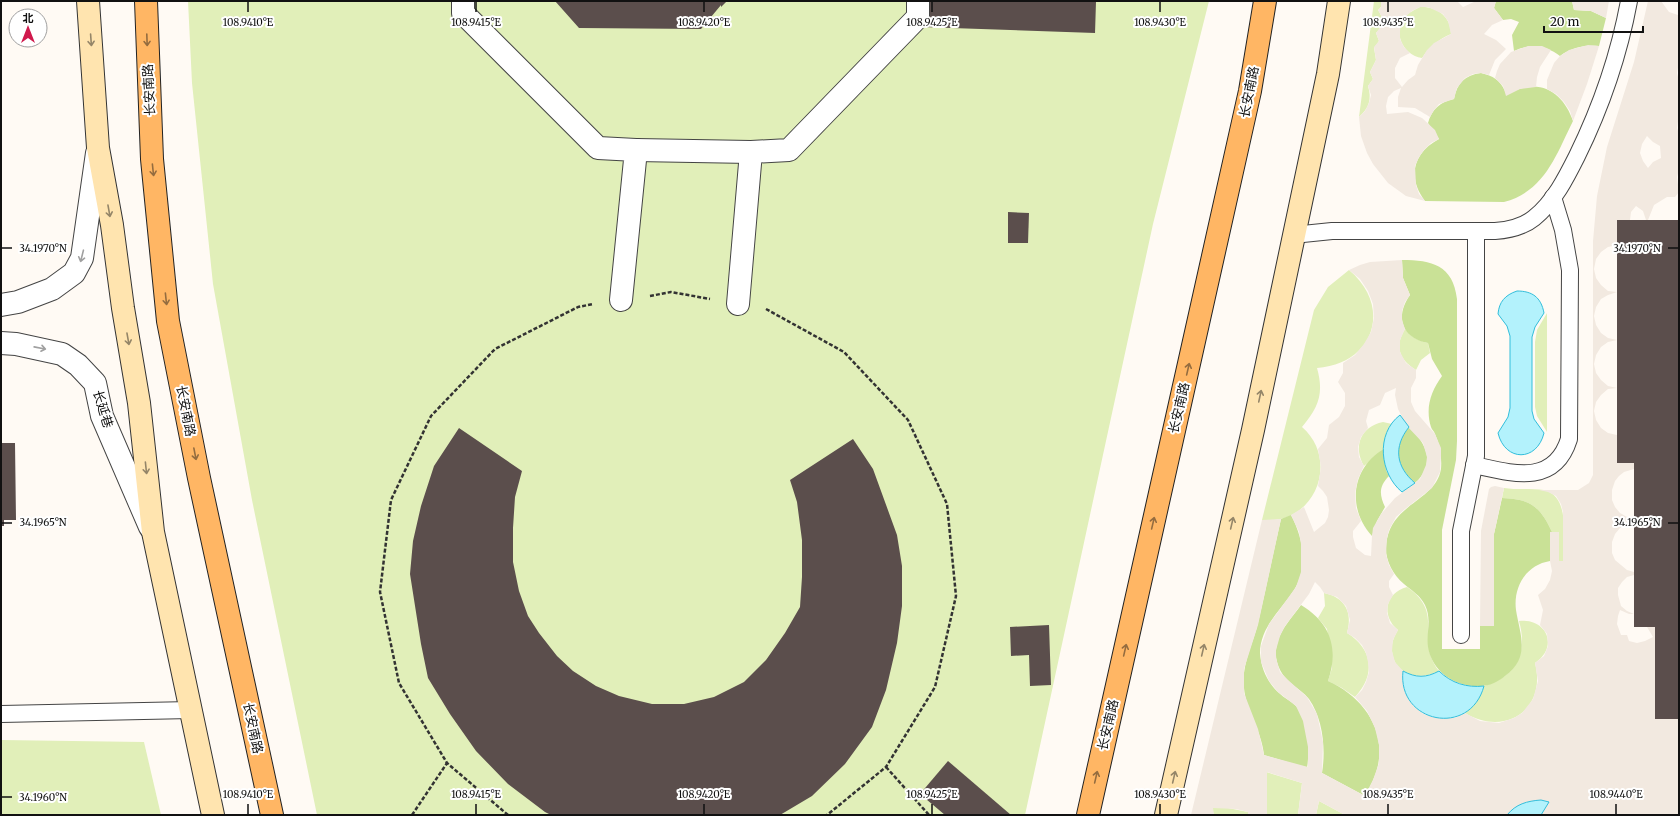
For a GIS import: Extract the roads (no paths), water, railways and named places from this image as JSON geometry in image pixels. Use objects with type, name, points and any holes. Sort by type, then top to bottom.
[{"type":"main road","points":[[88,1],[98,148],[112,225],[123,308],[139,403],[153,532],[213,815]]},
{"type":"main road","name":"长安南路","points":[[146,1],[152,160],[168,321],[199,478],[272,815]]},
{"type":"main road","name":"长安南路","points":[[1088,815],[1250,91],[1265,1]]},
{"type":"main road","points":[[1166,815],[1253,430],[1328,74],[1339,1]]},
{"type":"street","points":[[463,1],[463,13],[598,148],[751,152],[789,150],[918,17],[918,1]]},
{"type":"street","points":[[1,305],[18,302],[52,289],[74,273],[82,258],[98,148]]},
{"type":"street","points":[[621,300],[636,150]]},
{"type":"street","points":[[738,304],[751,152]]},
{"type":"street","name":"长延巷","points":[[1,343],[16,344],[62,354],[78,365],[95,384],[102,416],[153,532]]},
{"type":"lane","points":[[1293,235],[1332,231],[1502,231],[1521,225],[1534,218],[1553,197],[1573,164],[1598,110],[1618,51],[1629,1]]},
{"type":"lane","points":[[1474,465],[1518,474],[1530,474],[1548,467],[1556,461],[1562,455],[1569,439],[1570,270],[1563,230],[1553,197]]},
{"type":"lane","points":[[1461,635],[1461,531],[1476,456],[1476,231]]},
{"type":"lane","points":[[1,714],[191,710]]},
{"type":"water","points":[[1517,291],[1527,292],[1535,296],[1541,303],[1544,313],[1535,327],[1532,337],[1532,411],[1534,419],[1544,433],[1540,443],[1535,449],[1521,455],[1507,449],[1502,443],[1498,433],[1508,417],[1510,408],[1510,336],[1507,326],[1498,314],[1503,300]]},
{"type":"water","points":[[1400,415],[1409,427],[1401,442],[1399,456],[1404,470],[1415,483],[1402,492],[1389,475],[1383,454],[1387,433],[1392,423]]},
{"type":"water","points":[[1403,671],[1412,675],[1425,676],[1439,671],[1449,679],[1460,684],[1484,686],[1476,702],[1465,713],[1451,718],[1436,718],[1422,712],[1411,703],[1404,689]]},
{"type":"water","points":[[1541,800],[1549,802],[1541,815],[1507,815],[1514,808],[1522,804]]}]
